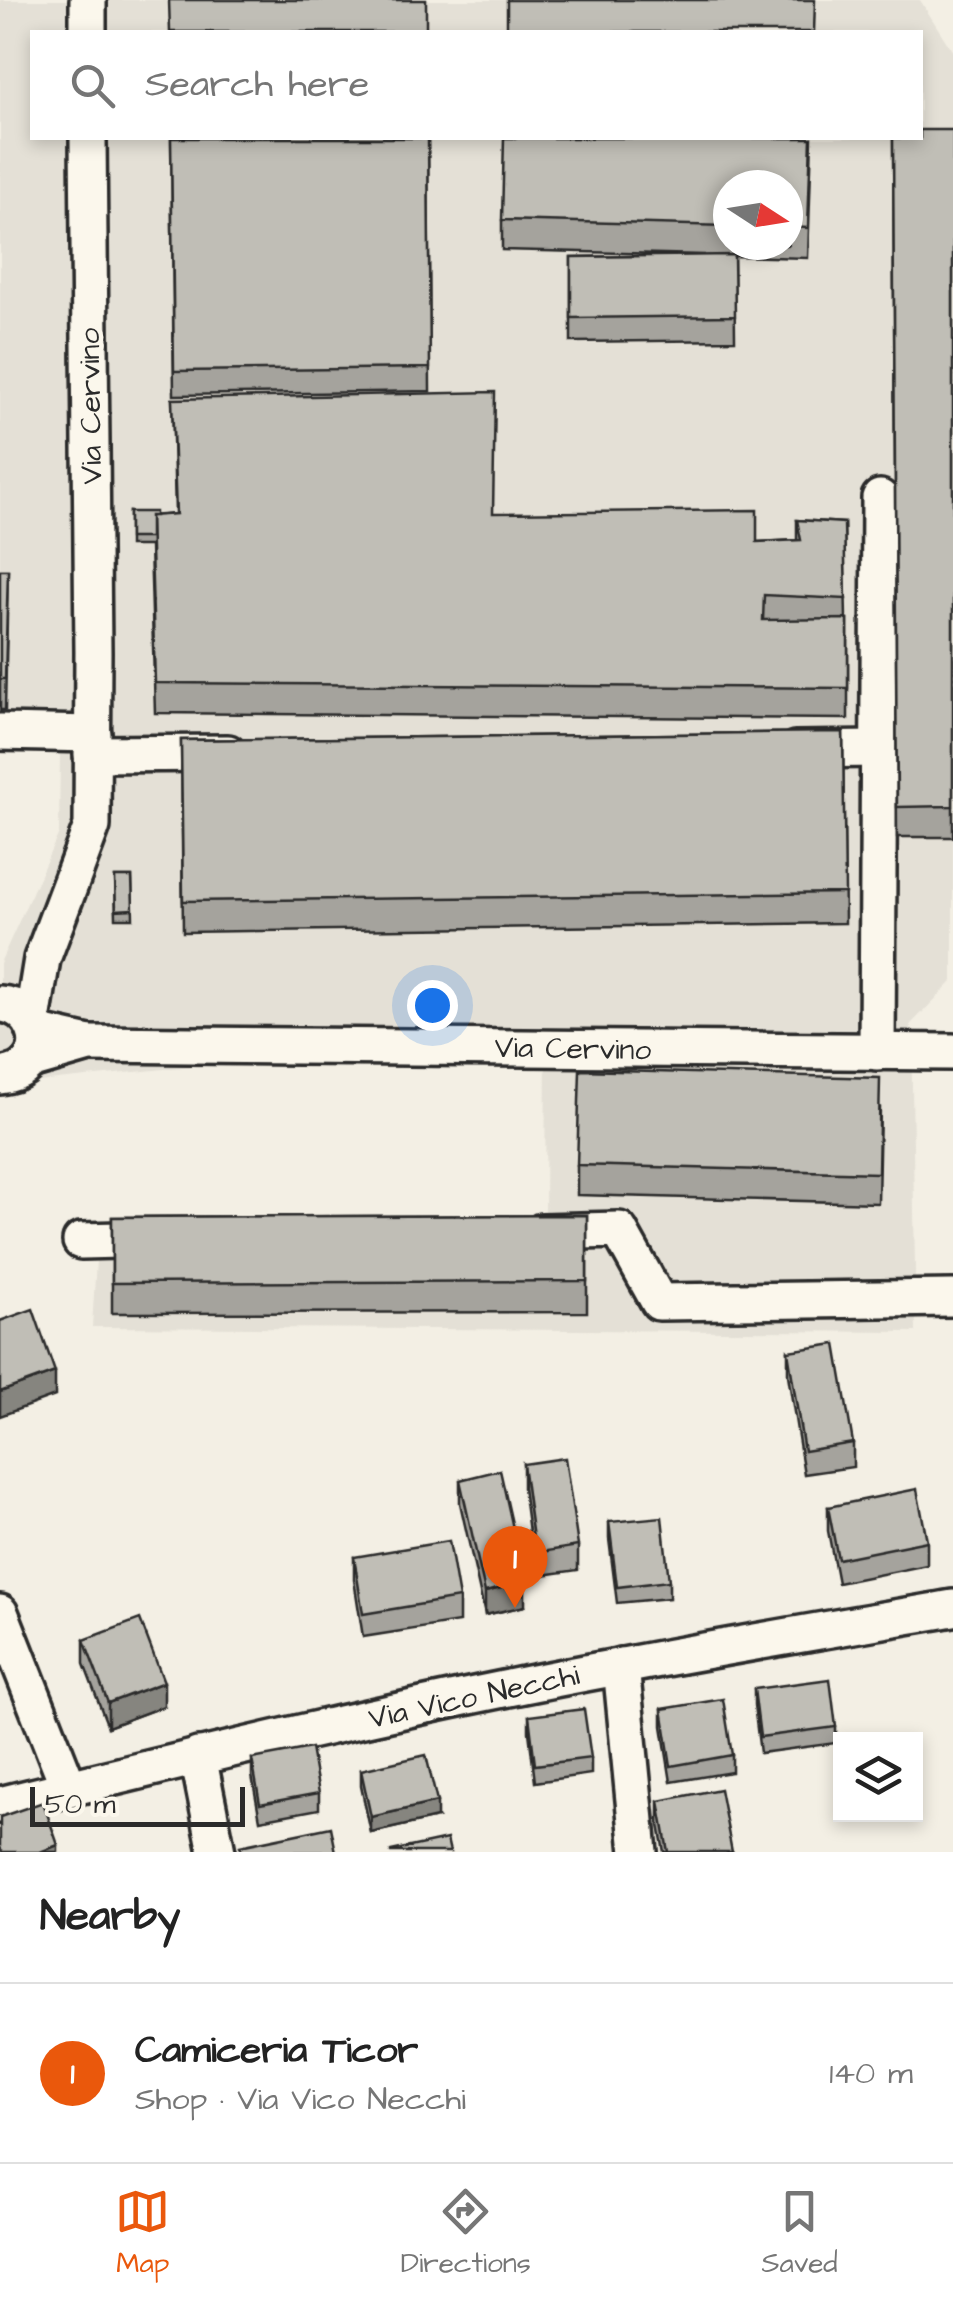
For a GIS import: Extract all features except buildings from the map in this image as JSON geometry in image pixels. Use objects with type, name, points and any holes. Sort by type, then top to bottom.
[{"type":"street","points":[[88,0],[88,30]]},
{"type":"street","name":"Via Cervino","points":[[88,140],[92,826],[18,1033],[90,1044],[952,1051]]},
{"type":"street","points":[[876,1052],[880,498]]},
{"type":"street","points":[[0,732],[92,744],[269,753]]},
{"type":"street","points":[[761,750],[878,749]]},
{"type":"street","points":[[520,1232],[620,1230],[659,1302],[953,1298]]},
{"type":"street","points":[[81,1241],[200,1238]]},
{"type":"street","name":"Via Vico Necchi","points":[[0,1805],[198,1756],[621,1666],[953,1608]]},
{"type":"street","points":[[0,1614],[69,1788]]},
{"type":"street","points":[[621,1666],[639,1852]]},
{"type":"street","points":[[198,1756],[217,1852]]},
{"type":"shaded area","points":[[0,0],[920,0],[953,52],[953,981],[911,1024],[916,1332],[92,1327],[98,1227],[545,1221],[546,1029],[0,1086],[0,963],[59,833],[60,754],[0,754]]},
{"type":"place","name":"Camiceria Ticor","points":[[515,1608]]}]
